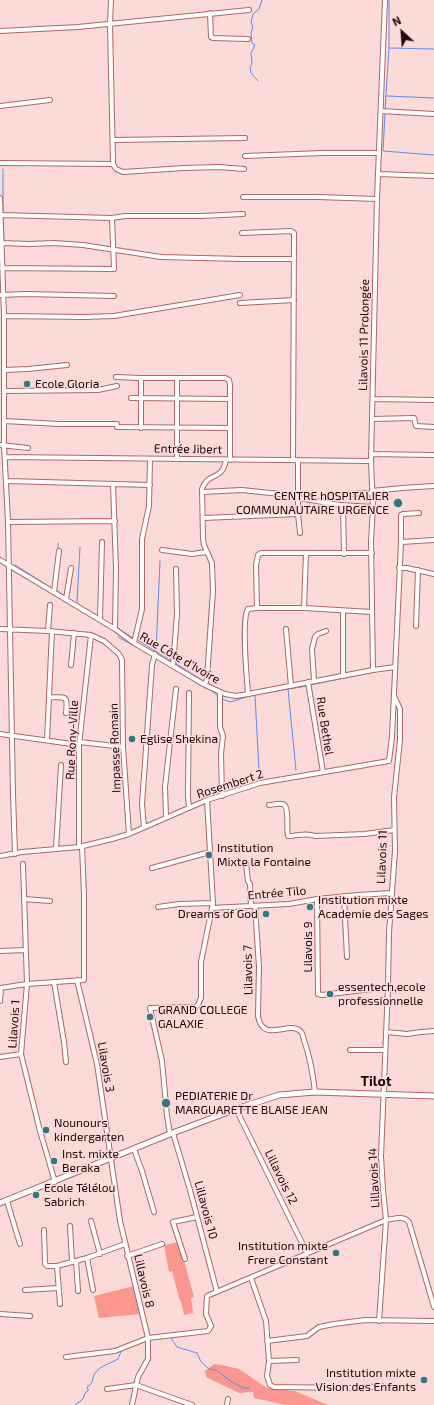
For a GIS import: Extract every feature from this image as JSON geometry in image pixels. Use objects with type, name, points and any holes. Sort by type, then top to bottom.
[{"type":"main road","points":[[0,1203],[236,1109],[278,1095],[315,1092],[383,1093],[434,1096]]},
{"type":"street","points":[[111,0],[110,24],[113,164],[116,169],[123,172],[198,167],[244,169]]},
{"type":"street","name":"Lilavois 11 Prolongée","points":[[373,670],[373,507],[371,454],[377,199],[385,0]]},
{"type":"street","points":[[0,31],[78,28],[249,10]]},
{"type":"street","points":[[210,13],[211,37],[248,39]]},
{"type":"street","points":[[0,106],[50,100]]},
{"type":"street","points":[[381,111],[434,114]]},
{"type":"street","points":[[113,140],[245,138]]},
{"type":"street","points":[[245,156],[322,152],[379,153]]},
{"type":"street","points":[[0,163],[113,164]]},
{"type":"street","points":[[378,174],[434,176]]},
{"type":"street","points":[[243,197],[377,199]]},
{"type":"street","points":[[0,198],[2,243],[1,295],[4,316],[4,420],[2,445],[5,457],[7,481],[15,854]]},
{"type":"street","points":[[1,216],[112,218],[125,216],[202,216],[243,214]]},
{"type":"street","points":[[2,268],[114,269],[112,249],[112,218]]},
{"type":"street","points":[[242,232],[293,232],[295,235],[293,460]]},
{"type":"street","points":[[2,243],[54,243],[112,249],[161,257],[294,259]]},
{"type":"street","points":[[1,295],[26,294],[114,296]]},
{"type":"street","points":[[4,316],[84,318],[114,316],[240,295]]},
{"type":"street","points":[[240,303],[294,300]]},
{"type":"street","points":[[4,370],[28,369],[67,364]]},
{"type":"street","points":[[116,377],[228,379],[230,385],[228,460],[221,473],[204,484],[202,492],[203,538],[212,563],[213,591],[207,678],[205,685]]},
{"type":"street","points":[[141,378],[141,428]]},
{"type":"street","points":[[177,378],[177,459]]},
{"type":"street","points":[[4,391],[98,390],[117,386]]},
{"type":"street","points":[[131,398],[230,399]]},
{"type":"street","points":[[373,399],[434,400]]},
{"type":"street","points":[[372,420],[414,418],[416,426],[434,427]]},
{"type":"street","points":[[4,420],[141,428],[230,428]]},
{"type":"street","points":[[2,445],[28,448]]},
{"type":"street","points":[[371,454],[434,455]]},
{"type":"street","name":"Entrée Jibert","points":[[5,457],[116,457],[150,459],[371,461]]},
{"type":"street","points":[[134,643],[142,609],[142,539],[149,506],[150,459]]},
{"type":"street","points":[[298,460],[298,514],[300,534]]},
{"type":"street","points":[[7,481],[150,485]]},
{"type":"street","points":[[114,484],[116,577],[115,629]]},
{"type":"street","points":[[346,494],[434,486]]},
{"type":"street","points":[[202,492],[242,490],[299,497],[343,505],[373,507]]},
{"type":"street","points":[[343,505],[344,554]]},
{"type":"street","points":[[389,761],[392,737],[401,515],[419,513]]},
{"type":"street","points":[[203,518],[298,514]]},
{"type":"street","points":[[8,522],[115,521]]},
{"type":"street","points":[[401,542],[434,540]]},
{"type":"street","points":[[100,620],[102,542]]},
{"type":"street","points":[[162,550],[192,554],[208,552]]},
{"type":"street","points":[[54,592],[59,551]]},
{"type":"street","points":[[257,608],[256,565],[258,555],[261,553],[372,553]]},
{"type":"street","points":[[304,608],[306,553]]},
{"type":"street","name":"Rue Côte d'Ivoire","points":[[0,560],[220,694],[236,696],[395,667]]},
{"type":"street","points":[[66,599],[71,568]]},
{"type":"street","points":[[399,568],[407,568],[434,574]]},
{"type":"street","points":[[173,666],[177,614],[176,569]]},
{"type":"street","points":[[416,626],[418,570]]},
{"type":"street","points":[[47,740],[50,605]]},
{"type":"street","points":[[248,694],[245,625],[246,613],[248,609],[304,608],[372,612]]},
{"type":"street","points":[[343,611],[343,676]]},
{"type":"street","points":[[0,629],[50,631],[91,635]]},
{"type":"street","points":[[286,629],[291,686]]},
{"type":"street","points":[[314,681],[312,650],[315,637],[326,631]]},
{"type":"street","points":[[71,666],[74,633]]},
{"type":"street","name":"Impasse Romain","points":[[91,635],[104,642],[119,654],[122,660],[123,747],[129,834]]},
{"type":"street","name":"Rue Rony-Ville","points":[[77,980],[84,980],[84,895],[80,847],[79,744],[91,635]]},
{"type":"street","points":[[144,828],[142,804],[152,665],[155,654]]},
{"type":"street","name":"Rue Bethel","points":[[308,682],[323,772]]},
{"type":"street","points":[[166,818],[165,787],[176,689]]},
{"type":"street","points":[[189,693],[189,808]]},
{"type":"street","points":[[220,694],[220,727],[223,736],[221,754],[222,796]]},
{"type":"street","name":"Lilavois 11","points":[[383,1093],[391,893],[395,851],[394,797],[400,740],[400,709],[394,695]]},
{"type":"street","points":[[49,697],[63,697],[66,699],[68,701],[66,713]]},
{"type":"street","points":[[0,734],[79,744],[123,747]]},
{"type":"street","name":"Rosembert 2","points":[[0,856],[80,847],[129,834],[207,800],[260,783],[389,761],[397,762]]},
{"type":"street","points":[[56,850],[61,765]]},
{"type":"street","points":[[207,800],[213,903],[212,908]]},
{"type":"street","points":[[269,805],[285,805],[287,809],[288,836],[296,834],[310,834],[315,836],[365,834],[394,830]]},
{"type":"street","points":[[152,868],[210,852]]},
{"type":"street","name":"Lilavois 1","points":[[23,864],[27,984],[21,1054],[40,1131],[55,1182]]},
{"type":"street","points":[[246,864],[253,906]]},
{"type":"street","name":"Entrée Tilo","points":[[212,908],[289,904],[344,896],[391,893]]},
{"type":"street","points":[[344,896],[347,957]]},
{"type":"street","points":[[24,899],[50,901]]},
{"type":"street","name":"Lilavois 9","points":[[317,899],[318,994],[322,995],[388,987]]},
{"type":"street","points":[[158,906],[213,903]]},
{"type":"street","name":"Lilavois 7","points":[[253,906],[259,967],[259,1023],[262,1027],[268,1030],[286,1028],[297,1029],[301,1032],[310,1058],[315,1092]]},
{"type":"street","name":"Lillavois 10","points":[[212,908],[201,962],[201,998],[198,1005],[195,1007],[150,1008],[162,1061],[166,1116],[190,1190],[217,1292]]},
{"type":"street","points":[[0,951],[25,950]]},
{"type":"street","points":[[0,1002],[1,988],[27,984],[77,980]]},
{"type":"street","name":"Lilavois 3","points":[[77,980],[97,1064],[110,1159]]},
{"type":"street","points":[[54,982],[66,1062]]},
{"type":"street","points":[[386,1032],[407,1034],[434,1032]]},
{"type":"street","points":[[350,1050],[385,1050]]},
{"type":"street","points":[[0,1057],[21,1054]]},
{"type":"street","name":"Lillavois 14","points":[[383,1093],[381,1169],[386,1220],[403,1218],[409,1222],[434,1307]]},
{"type":"street","name":"Lillavois 12","points":[[236,1109],[265,1165],[307,1253]]},
{"type":"street","points":[[134,1149],[154,1212]]},
{"type":"street","name":"Lillavois 8","points":[[110,1159],[127,1256],[148,1338],[148,1359],[138,1377],[132,1405]]},
{"type":"street","points":[[7,1201],[20,1244]]},
{"type":"street","points":[[185,1259],[173,1222],[197,1217]]},
{"type":"street","points":[[66,1357],[115,1351],[148,1338],[208,1331],[211,1326],[206,1314],[206,1297],[386,1220],[379,1321]]},
{"type":"street","points":[[91,1221],[100,1254]]},
{"type":"street","points":[[70,1226],[78,1291]]},
{"type":"street","points":[[44,1230],[45,1264],[47,1266],[56,1266],[87,1258],[125,1244]]},
{"type":"street","points":[[127,1256],[162,1244]]},
{"type":"street","points":[[87,1258],[93,1290]]},
{"type":"street","points":[[56,1266],[60,1304]]},
{"type":"street","points":[[251,1278],[266,1321],[269,1361],[268,1379],[270,1385],[274,1387],[357,1388],[382,1386]]},
{"type":"street","points":[[25,1290],[58,1288]]},
{"type":"street","points":[[0,1314],[30,1316]]},
{"type":"street","points":[[267,1341],[307,1336],[320,1327],[365,1320],[434,1321]]},
{"type":"street","points":[[269,1361],[297,1360]]},
{"type":"street","points":[[107,1389],[136,1385],[192,1405]]},
{"type":"street","points":[[227,1405],[228,1400]]},
{"type":"shaded area","points":[[179,1242],[194,1297],[191,1298],[193,1313],[184,1315],[172,1271],[169,1272],[164,1245]]},
{"type":"shaded area","points":[[134,1286],[140,1314],[99,1318],[94,1296]]},
{"type":"shaded area","points":[[214,1364],[239,1369],[267,1388],[295,1391],[328,1405],[286,1405],[254,1398],[253,1392],[239,1393],[206,1377],[205,1371]]},
{"type":"waterway","points":[[258,81],[251,73],[250,67],[252,64],[251,53],[255,45],[252,43],[251,33],[253,27],[251,22],[253,14],[259,9],[262,0]]},
{"type":"waterway","points":[[385,110],[389,48],[389,0]]},
{"type":"waterway","points":[[389,48],[434,49]]},
{"type":"waterway","points":[[387,96],[434,98]]},
{"type":"waterway","points":[[385,113],[383,151],[434,155]]},
{"type":"waterway","points":[[3,169],[3,214]]},
{"type":"waterway","points":[[3,217],[4,242]]},
{"type":"waterway","points":[[58,543],[58,550]]},
{"type":"waterway","points":[[77,602],[80,547]]},
{"type":"waterway","points":[[156,650],[160,561]]},
{"type":"waterway","points":[[15,565],[53,589]]},
{"type":"waterway","points":[[56,590],[65,596]]},
{"type":"waterway","points":[[68,598],[99,617]]},
{"type":"waterway","points":[[117,628],[133,638]]},
{"type":"waterway","points":[[118,637],[138,648]]},
{"type":"waterway","points":[[136,639],[171,661]]},
{"type":"waterway","points":[[175,663],[205,682]]},
{"type":"waterway","points":[[166,664],[205,687]]},
{"type":"waterway","points":[[310,685],[379,671]]},
{"type":"waterway","points":[[208,683],[214,687]]},
{"type":"waterway","points":[[258,694],[307,686]]},
{"type":"waterway","points":[[208,688],[218,696]]},
{"type":"waterway","points":[[288,689],[296,770]]},
{"type":"waterway","points":[[222,699],[230,702],[253,695]]},
{"type":"waterway","points":[[255,695],[259,771]]},
{"type":"waterway","points":[[151,1336],[159,1335]]},
{"type":"waterway","points":[[171,1338],[177,1347],[197,1353],[201,1362],[209,1369],[216,1370],[243,1388],[250,1388]]},
{"type":"waterway","points":[[75,1405],[83,1399],[85,1393],[88,1391],[87,1387],[92,1382],[95,1373],[118,1359],[122,1349]]},
{"type":"place","name":"Ecole Gloria","points":[[27,384]]},
{"type":"place","name":"CENTRE hOSPITALIER COMMUNAUTAIRE URGENCE","points":[[398,503]]},
{"type":"place","name":"Eglise Shekina","points":[[132,739]]},
{"type":"place","name":"Institution Mixte la Fontaine","points":[[209,855]]},
{"type":"place","name":"Institution mixte Academie des Sages","points":[[310,907]]},
{"type":"place","name":"Dreams of God","points":[[266,914]]},
{"type":"place","name":"essentech,ecole professionnelle","points":[[330,994]]},
{"type":"place","name":"GRAND COLLEGE GALAXIE","points":[[150,1017]]},
{"type":"place","name":"PEDIATERIE Dr MARGUARETTE BLAISE JEAN","points":[[166,1103]]},
{"type":"place","name":"Nounours kindergarten","points":[[46,1130]]},
{"type":"place","name":"Inst. mixte Beraka","points":[[54,1161]]},
{"type":"place","name":"Ecole Télélou Sabrich","points":[[36,1195]]},
{"type":"place","name":"Institution mixte Frere Constant","points":[[336,1253]]},
{"type":"place","name":"Institution mixte Vision des Enfants","points":[[424,1380]]},
{"type":"district","name":"Tilot","points":[[376,1081]]}]
